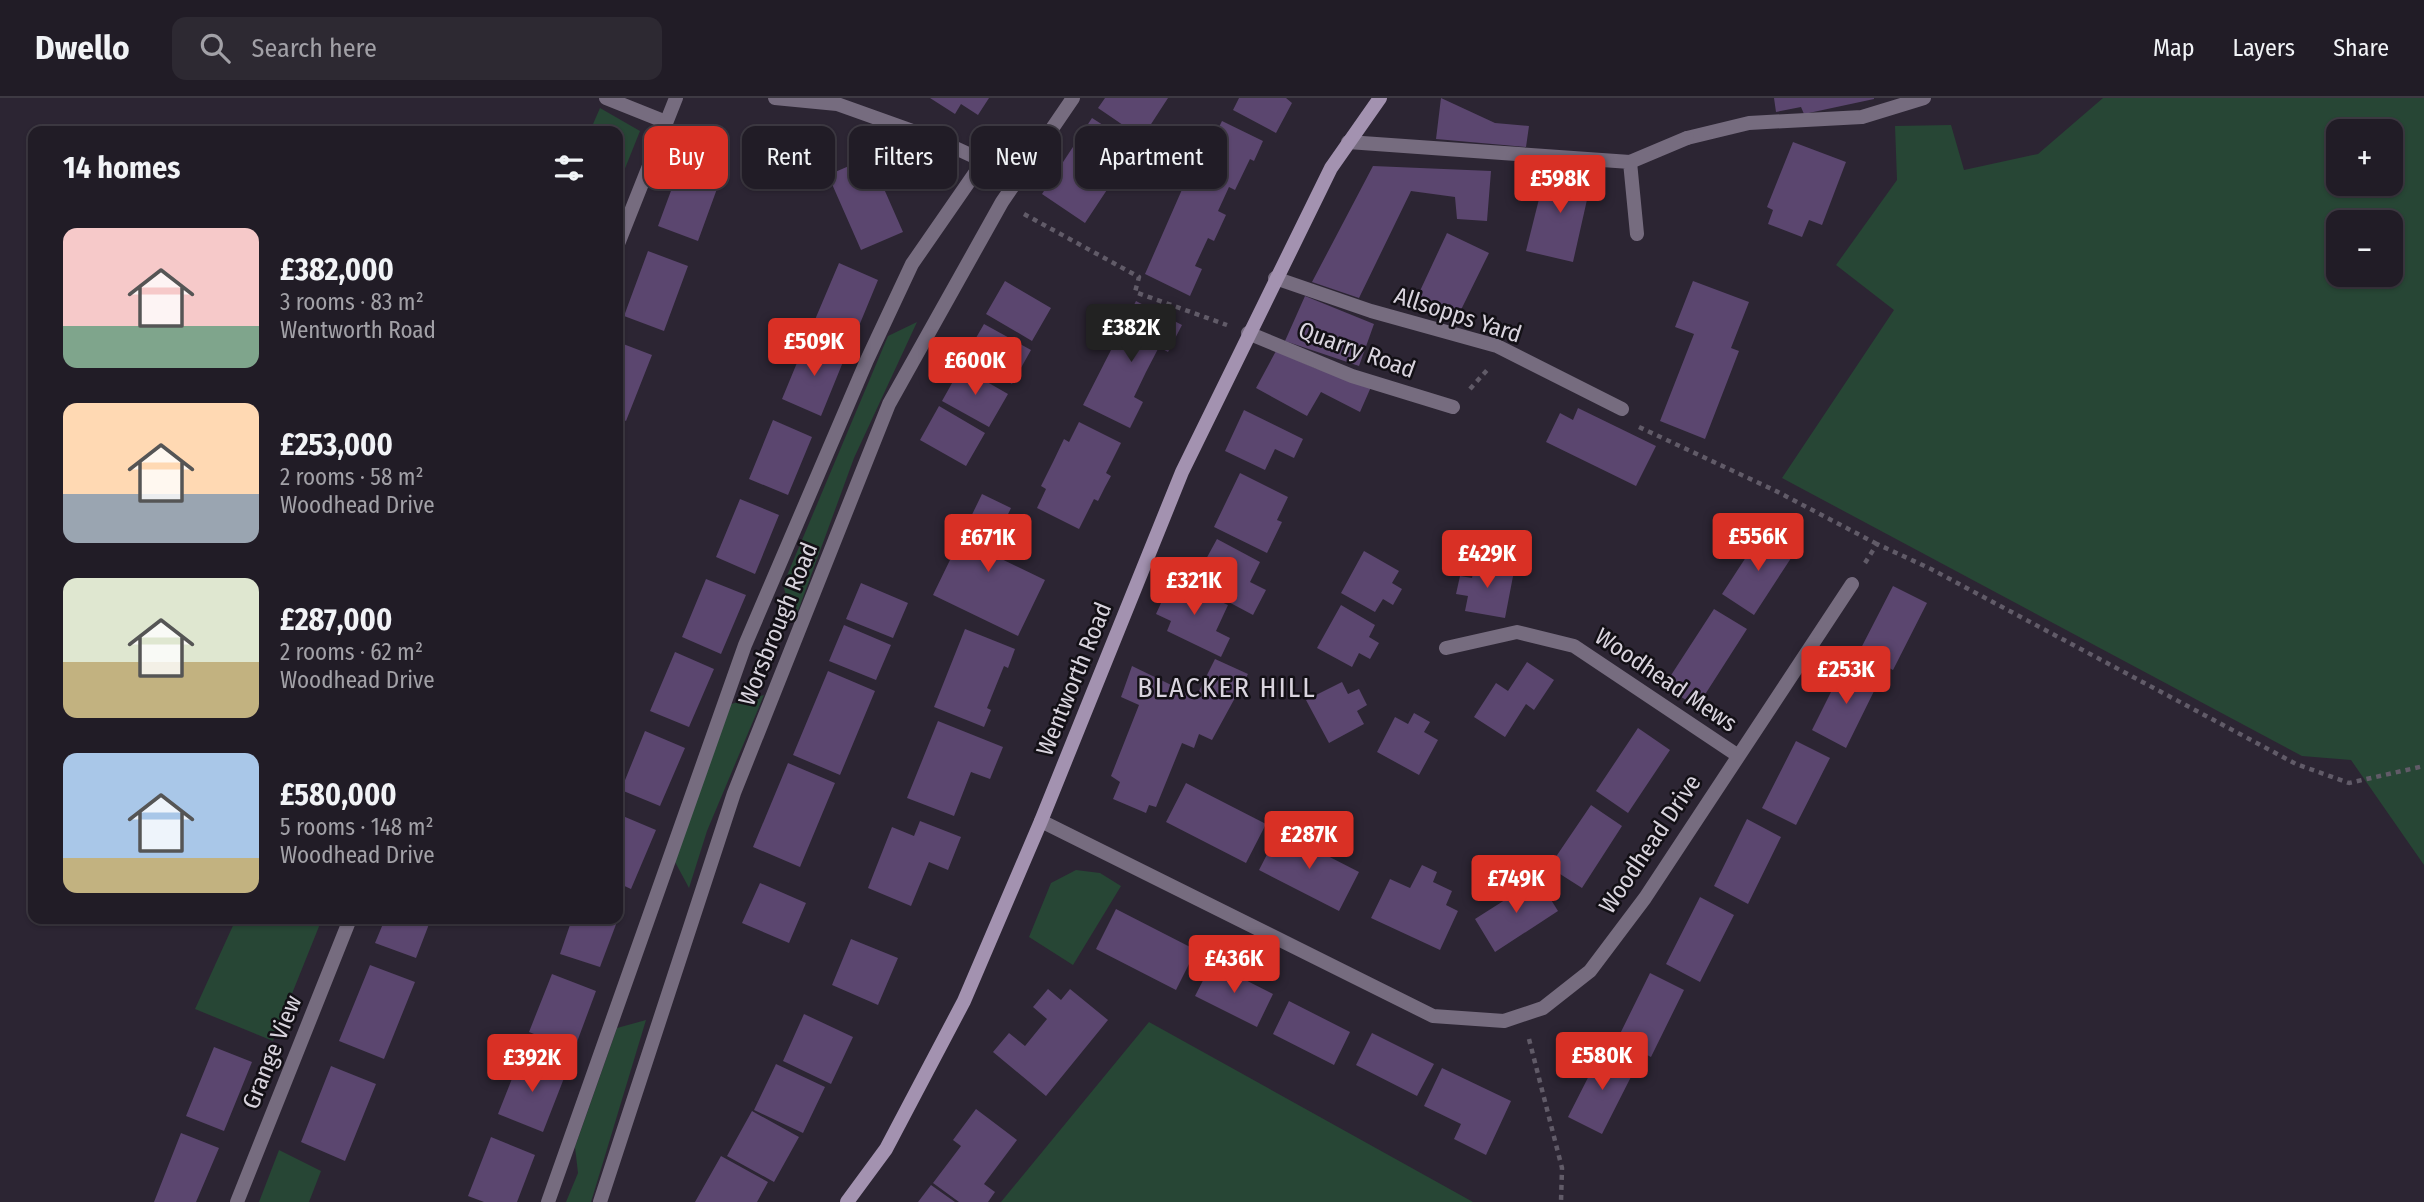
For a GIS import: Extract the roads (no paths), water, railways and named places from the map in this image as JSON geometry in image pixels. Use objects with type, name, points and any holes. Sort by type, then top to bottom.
[{"type":"street","points":[[606,98],[666,122]]},
{"type":"street","points":[[623,231],[676,98]]},
{"type":"street","points":[[775,98],[837,104],[971,154]]},
{"type":"street","name":"Worsbrough Road","points":[[1054,126],[1073,98]]},
{"type":"street","name":"Wentworth Road","points":[[847,1202],[886,1149],[964,1001],[1041,821],[1181,472],[1331,168],[1380,98]]},
{"type":"street","points":[[1348,142],[1630,162],[1687,138],[1749,122],[1862,117],[1924,98]]},
{"type":"street","points":[[1630,162],[1637,234]]},
{"type":"street","name":"Worsbrough Road","points":[[548,1202],[745,645],[867,359],[912,264],[971,179]]},
{"type":"street","name":"Worsbrough Road","points":[[600,1202],[734,793],[889,404],[1010,189]]},
{"type":"street","name":"Allsopps Yard","points":[[1275,278],[1371,311],[1497,346],[1622,409]]},
{"type":"street","name":"Quarry Road","points":[[1248,333],[1352,376],[1453,407]]},
{"type":"street","name":"Woodhead Drive","points":[[1041,821],[1433,1016],[1504,1021],[1543,1008],[1590,971],[1645,898],[1737,754],[1852,584]]},
{"type":"street","name":"Woodhead Mews","points":[[1446,648],[1517,632],[1574,646],[1737,754]]},
{"type":"street","name":"Grange View","points":[[237,1202],[348,924]]},
{"type":"district","name":"BLACKER HILL","points":[[1227,687]]}]
